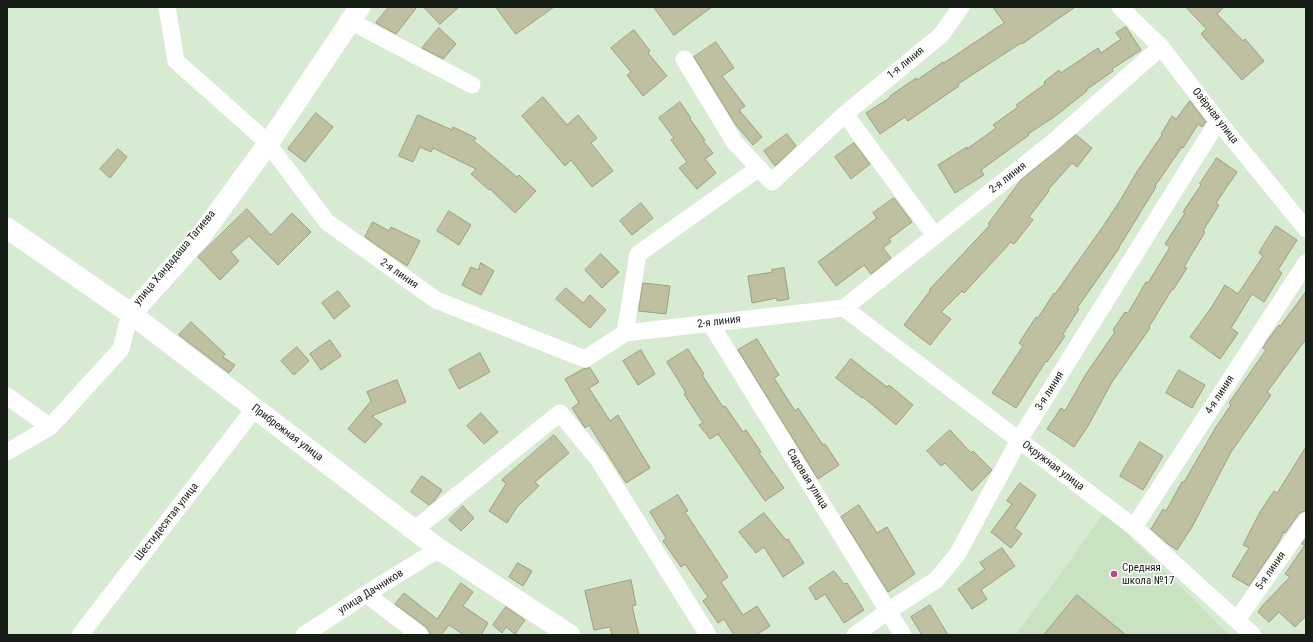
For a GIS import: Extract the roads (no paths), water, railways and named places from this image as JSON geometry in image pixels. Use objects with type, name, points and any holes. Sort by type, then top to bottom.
[{"type":"street","points":[[167,7],[176,61],[267,143]]},
{"type":"street","name":"1-я линия","points":[[759,168],[772,182],[845,114],[941,35],[961,7]]},
{"type":"street","name":"Озёрная улица","points":[[1120,7],[1161,47],[1218,121],[1306,229]]},
{"type":"street","points":[[353,14],[472,85]]},
{"type":"street","name":"улица Хандадаша Тагиева","points":[[130,313],[197,236],[267,143],[353,14]]},
{"type":"street","name":"2-я линия","points":[[267,143],[327,222],[436,300],[585,360],[625,333],[844,308],[1052,143],[1161,47]]},
{"type":"street","points":[[625,333],[638,254],[759,168],[735,143],[684,59]]},
{"type":"street","points":[[845,114],[935,236]]},
{"type":"street","name":"3-я линия","points":[[855,635],[888,611],[936,580],[957,555],[1019,440],[1218,121]]},
{"type":"street","name":"Прибрежная улица","points":[[7,228],[130,313],[439,549],[570,635]]},
{"type":"street","name":"4-я линия","points":[[1134,527],[1306,263]]},
{"type":"street","name":"Окружная улица","points":[[844,308],[1134,527],[1253,635]]},
{"type":"street","points":[[7,452],[50,427],[121,349],[130,313]]},
{"type":"street","name":"Садовая улица","points":[[710,323],[903,635]]},
{"type":"street","points":[[7,396],[50,427]]},
{"type":"street","name":"Шестидесятая улица","points":[[80,635],[255,408]]},
{"type":"street","points":[[414,530],[560,413],[598,459],[708,635]]},
{"type":"street","name":"5-я линия","points":[[1237,620],[1306,521]]},
{"type":"street","name":"улица Дачников","points":[[304,635],[366,594],[439,549]]},
{"type":"street","points":[[366,594],[420,635]]},
{"type":"place","name":"Средняя школа №17","points":[[1114,574]]}]
